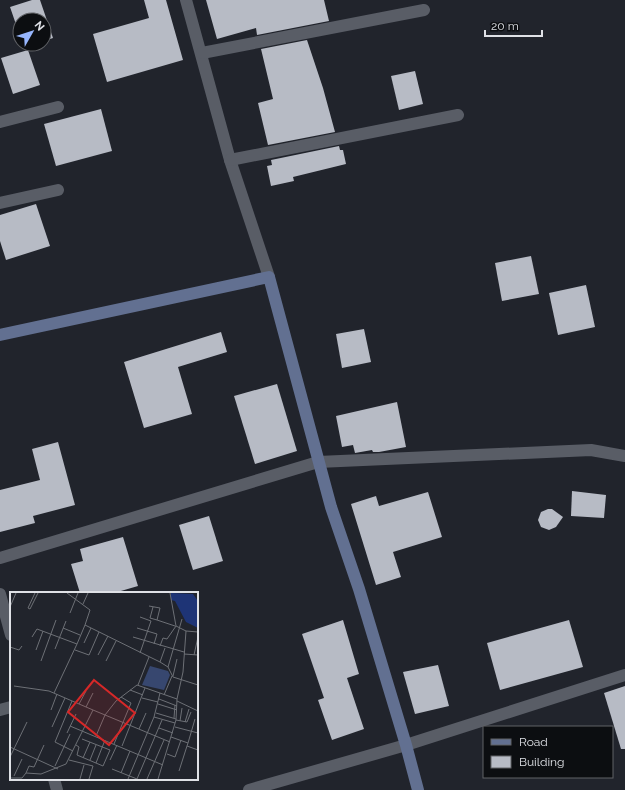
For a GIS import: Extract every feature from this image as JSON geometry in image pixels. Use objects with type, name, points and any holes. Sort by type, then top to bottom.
[{"type":"street","points":[[186,0],[202,53],[230,160],[269,277],[330,507],[347,551],[406,745],[418,790]]},
{"type":"street","points":[[202,53],[424,10]]},
{"type":"street","points":[[0,122],[58,107]]},
{"type":"street","points":[[230,160],[458,115]]},
{"type":"street","points":[[0,203],[58,190]]},
{"type":"street","points":[[0,335],[269,277]]},
{"type":"street","points":[[0,558],[318,462],[592,450],[625,456]]},
{"type":"street","points":[[0,594],[10,631]]},
{"type":"street","points":[[249,790],[406,745],[625,674]]},
{"type":"street","points":[[0,710],[10,707]]},
{"type":"street","points":[[54,780],[58,790]]},
{"type":"building","points":[[32,0],[40,0],[44,12],[12,13],[10,7]]},
{"type":"building","points":[[144,0],[166,0],[183,60],[107,82],[93,34],[149,18]]},
{"type":"building","points":[[206,0],[324,0],[329,21],[257,35],[256,28],[217,39]]},
{"type":"building","points":[[307,40],[323,88],[335,132],[268,145],[258,103],[273,99],[261,49]]},
{"type":"building","points":[[21,52],[29,52],[40,85],[13,94],[1,58]]},
{"type":"building","points":[[415,71],[423,104],[399,110],[391,76]]},
{"type":"building","points":[[101,109],[112,151],[56,166],[44,124]]},
{"type":"building","points":[[339,146],[340,150],[343,150],[346,164],[293,177],[294,181],[271,186],[267,166],[272,165],[271,160]]},
{"type":"building","points":[[36,204],[50,246],[6,260],[0,241],[0,215]]},
{"type":"building","points":[[531,256],[539,294],[502,301],[495,263]]},
{"type":"building","points":[[586,285],[595,327],[558,335],[549,293]]},
{"type":"building","points":[[364,329],[371,362],[342,368],[336,334]]},
{"type":"building","points":[[221,332],[227,352],[178,367],[192,414],[144,428],[124,362]]},
{"type":"building","points":[[277,384],[297,451],[255,464],[234,396]]},
{"type":"building","points":[[397,402],[406,447],[379,452],[373,452],[372,450],[355,453],[353,445],[342,447],[336,416]]},
{"type":"building","points":[[58,442],[75,505],[33,516],[35,523],[0,532],[0,490],[40,480],[32,449]]},
{"type":"building","points":[[572,491],[606,495],[604,518],[571,516]]},
{"type":"building","points":[[428,492],[442,537],[393,552],[401,577],[376,585],[351,504],[376,496],[379,506]]},
{"type":"building","points":[[552,509],[563,517],[556,527],[549,530],[541,527],[538,520],[541,512]]},
{"type":"building","points":[[209,516],[223,561],[193,570],[179,525]]},
{"type":"building","points":[[123,537],[138,586],[117,592],[80,592],[71,564],[83,561],[80,549]]},
{"type":"building","points":[[343,620],[359,674],[347,678],[364,729],[332,740],[318,700],[324,698],[302,634]]},
{"type":"building","points":[[569,620],[583,667],[500,690],[487,643]]},
{"type":"building","points":[[438,665],[449,706],[415,714],[403,672]]},
{"type":"building","points":[[625,686],[625,749],[621,749],[604,693]]}]
